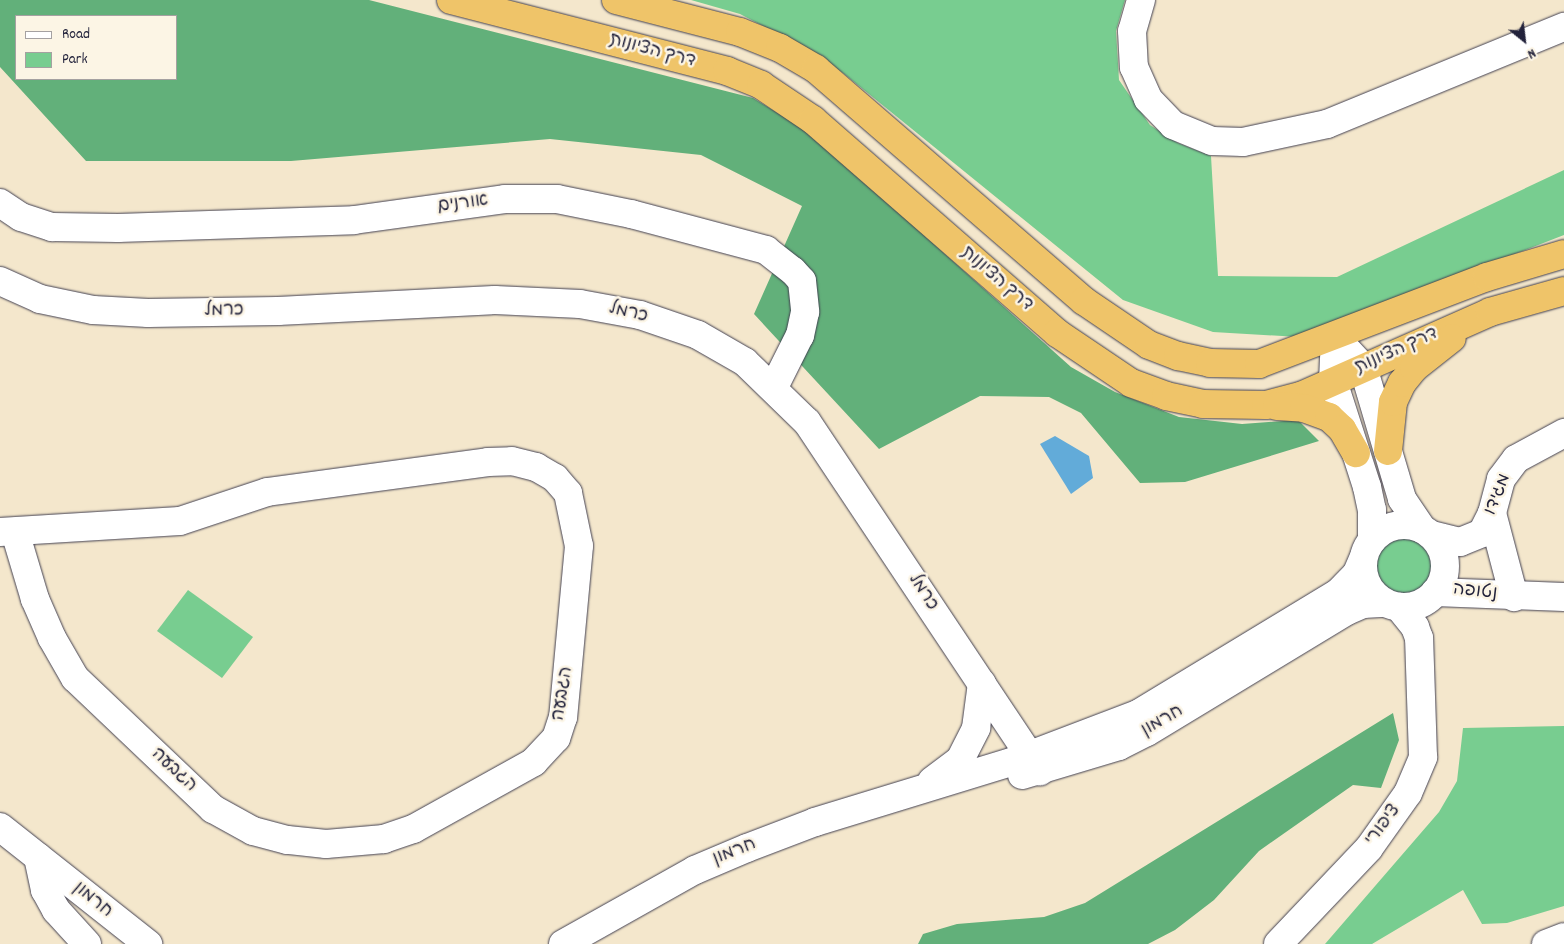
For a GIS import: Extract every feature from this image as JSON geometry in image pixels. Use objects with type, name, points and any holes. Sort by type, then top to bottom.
[{"type":"highway","name":"דרך הציונות","points":[[451,0],[727,72],[761,85],[813,120],[1057,333],[1096,362],[1131,383],[1166,396],[1203,404],[1266,406],[1303,395],[1475,318],[1564,291]]},
{"type":"highway","name":"דרך הציונות","points":[[616,0],[740,32],[780,48],[816,69],[1084,301],[1149,345],[1178,356],[1240,366],[1259,364],[1288,356],[1478,280],[1564,254]]},
{"type":"highway","points":[[1388,452],[1393,402],[1402,383],[1414,368],[1475,318]]},
{"type":"highway","points":[[1266,406],[1304,408],[1329,417],[1342,429],[1356,453]]},
{"type":"street","points":[[1141,0],[1132,31],[1134,67],[1148,99],[1173,125],[1212,141],[1243,142],[1327,124],[1564,27]]},
{"type":"street","name":"אורנים","points":[[0,203],[21,217],[52,227],[100,228],[254,226],[354,220],[505,199],[557,199],[631,214],[766,250],[793,271],[802,281],[804,312],[800,334],[774,387]]},
{"type":"street","name":"כרמל","points":[[0,281],[40,299],[93,310],[148,313],[278,311],[495,300],[580,304],[640,315],[698,335],[745,362],[774,387],[807,422],[838,465],[1034,762]]},
{"type":"street","points":[[1335,337],[1363,367]]},
{"type":"street","points":[[1335,337],[1333,381],[1372,510],[1367,550],[1367,585],[1392,605],[1431,596],[1445,568],[1432,540],[1395,526],[1382,531],[1367,550]]},
{"type":"street","name":"נטופה","points":[[1363,367],[1402,499],[1463,578],[1480,587],[1514,597]]},
{"type":"street","name":"מגידו","points":[[1432,540],[1460,542],[1482,533],[1492,513],[1501,479],[1516,459],[1564,433]]},
{"type":"street","name":"הגבעה","points":[[512,461],[536,467],[555,478],[568,493],[579,546],[563,717],[556,738],[534,762],[413,829],[384,839],[326,844],[287,840],[253,830],[213,809],[75,678],[52,638],[8,532],[180,521],[267,492],[488,462],[512,461]]},
{"type":"street","points":[[1492,513],[1514,597]]},
{"type":"street","name":"חרמון","points":[[1034,762],[1138,714],[1338,593],[1357,573],[1367,550]]},
{"type":"street","name":"נטופה","points":[[1431,596],[1564,597]]},
{"type":"street","name":"ציפורי","points":[[1421,678],[1431,596]]},
{"type":"street","name":"חרמון","points":[[563,944],[717,861],[815,822],[919,791],[1034,762],[1118,746],[1147,732],[1348,611],[1363,604],[1392,605]]},
{"type":"street","name":"ציפורי","points":[[1278,944],[1369,848],[1408,792],[1423,757],[1419,638],[1415,627],[1392,605]]},
{"type":"street","points":[[919,791],[960,760],[976,728],[982,683]]},
{"type":"street","name":"חרמון","points":[[0,827],[148,944]]},
{"type":"street","name":"חרמון","points":[[38,857],[45,890],[56,910],[87,944]]},
{"type":"street","points":[[1546,944],[1564,938]]},
{"type":"green space","points":[[0,0],[369,0],[753,98],[809,132],[1071,367],[1115,392],[1179,417],[1242,424],[1298,420],[1319,441],[1185,482],[1140,483],[1081,413],[1049,397],[980,396],[879,449],[754,314],[802,206],[701,155],[550,139],[291,161],[86,161],[0,67]]},
{"type":"green space","points":[[691,0],[1125,0],[1116,31],[1119,80],[1150,125],[1178,143],[1211,156],[1218,276],[1337,277],[1564,170],[1564,235],[1299,337],[1213,332],[1123,300],[843,73],[799,45],[740,14]]},
{"type":"green space","points":[[1404,539],[1414,541],[1423,547],[1429,556],[1431,566],[1429,576],[1423,585],[1414,591],[1404,593],[1394,591],[1385,585],[1379,576],[1377,566],[1379,556],[1385,547],[1394,541]]},
{"type":"green space","points":[[188,590],[253,637],[222,678],[157,631]]},
{"type":"green space","points":[[1393,713],[1399,740],[1381,788],[1353,785],[1259,851],[1214,900],[1175,930],[1148,944],[918,944],[923,934],[957,924],[1044,917],[1085,903]]},
{"type":"green space","points":[[1564,726],[1564,906],[1507,923],[1482,924],[1463,890],[1372,944],[1325,944],[1439,812],[1457,781],[1463,728]]},
{"type":"water","points":[[1055,436],[1089,456],[1093,478],[1071,494],[1040,444]]}]
